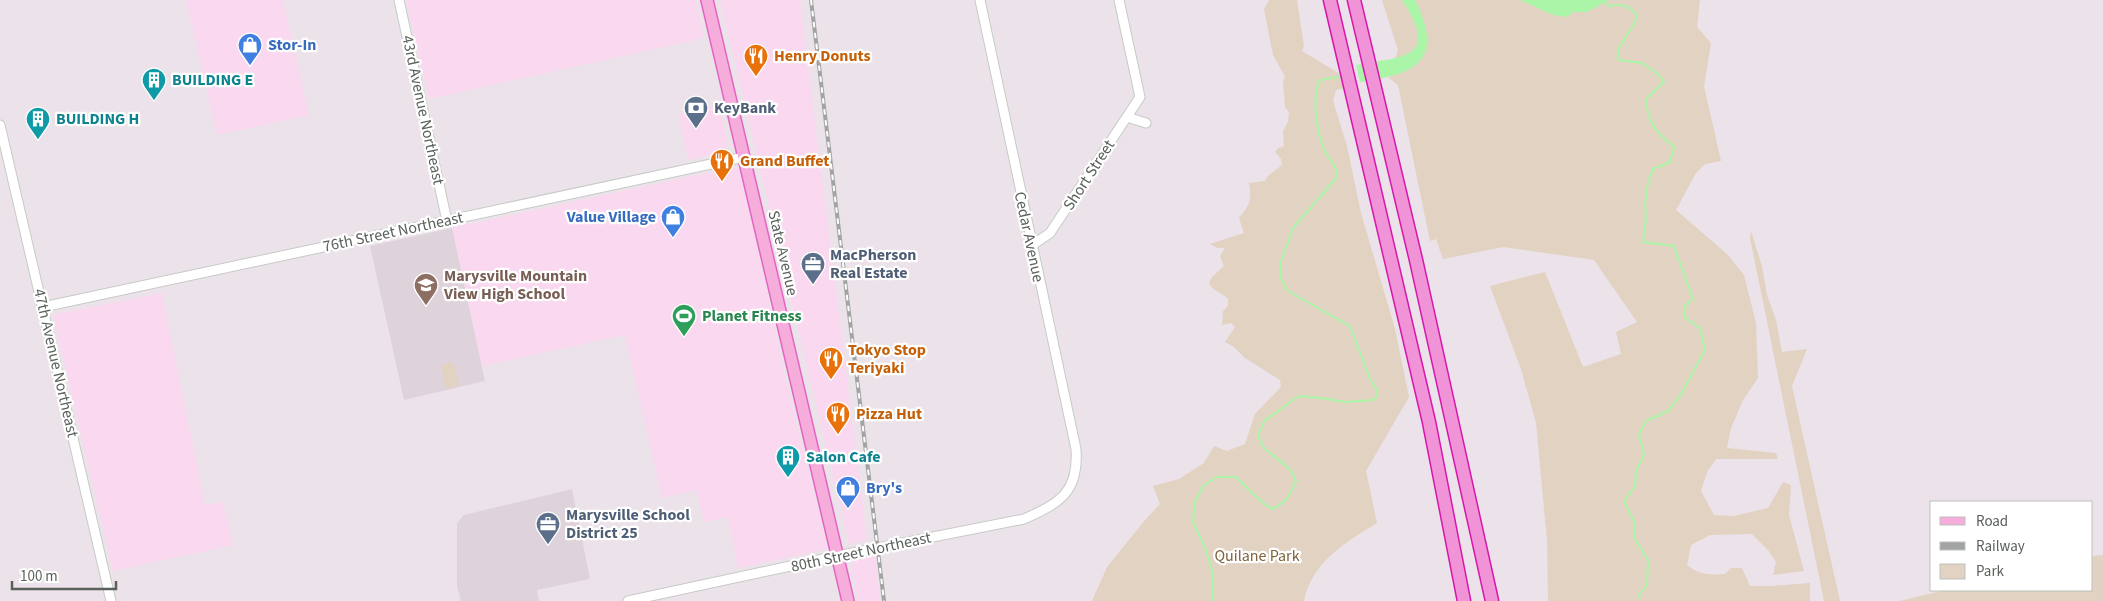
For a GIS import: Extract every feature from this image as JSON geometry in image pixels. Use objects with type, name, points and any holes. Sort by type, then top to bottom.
[{"type":"highway","points":[[1330,0],[1359,117],[1429,422],[1464,601]]},
{"type":"highway","points":[[1354,0],[1416,260],[1492,601]]},
{"type":"main road","name":"State Avenue","points":[[708,0],[848,601]]},
{"type":"street","name":"43rd Avenue Northeast","points":[[399,0],[447,221]]},
{"type":"street","name":"Cedar Avenue","points":[[980,0],[1031,246],[1076,448],[1076,475]]},
{"type":"street","name":"Short Street","points":[[1031,246],[1050,233],[1140,97],[1119,0]]},
{"type":"street","points":[[1127,117],[1146,123]]},
{"type":"street","name":"47th Avenue Northeast","points":[[0,125],[112,601]]},
{"type":"street","name":"76th Street Northeast","points":[[43,307],[744,157]]},
{"type":"street","name":"80th Street Northeast","points":[[628,601],[837,556],[1024,520],[1059,501],[1067,493],[1076,475]]},
{"type":"shaded area","name":"Stor-In","points":[[186,0],[283,0],[309,115],[217,135]]},
{"type":"shaded area","points":[[406,0],[696,0],[704,38],[429,99]]},
{"type":"shaded area","points":[[720,0],[800,0],[867,540],[849,544]]},
{"type":"shaded area","points":[[1402,0],[1415,0],[1424,20],[1427,37],[1426,50],[1420,61],[1410,68],[1380,79],[1360,82],[1356,65],[1401,56],[1411,52],[1417,45],[1418,34]]},
{"type":"shaded area","points":[[1520,0],[1609,0],[1587,12],[1573,12],[1567,17],[1553,15]]},
{"type":"shaded area","points":[[719,105],[728,144],[722,153],[688,160],[678,114]]},
{"type":"shaded area","points":[[734,167],[741,171],[785,377],[828,549],[738,568],[728,517],[704,522],[697,490],[662,498],[625,335],[482,366],[452,228]]},
{"type":"shaded area","name":"Marysville Mountain View High School","points":[[452,228],[485,381],[404,400],[370,246]]},
{"type":"shaded area","points":[[162,293],[205,505],[223,502],[233,545],[113,571],[53,315]]},
{"type":"shaded area","points":[[572,489],[590,579],[537,590],[539,601],[461,601],[457,586],[457,523],[464,515]]},
{"type":"shaded area","points":[[875,556],[880,601],[859,601],[851,568],[854,561]]},
{"type":"green space","name":"Quilane Park","points":[[1269,0],[1297,0],[1304,46],[1302,51],[1358,85],[1336,90],[1333,101],[1347,146],[1361,213],[1395,329],[1409,397],[1366,471],[1377,523],[1354,537],[1322,564],[1308,587],[1304,601],[1092,601],[1107,567],[1160,504],[1153,486],[1179,479],[1204,463],[1214,446],[1227,451],[1245,444],[1255,414],[1281,387],[1280,380],[1245,358],[1234,347],[1225,342],[1235,327],[1231,323],[1222,325],[1223,311],[1228,306],[1228,299],[1209,283],[1212,277],[1224,266],[1220,256],[1225,248],[1217,248],[1210,244],[1244,233],[1239,218],[1249,202],[1249,183],[1265,181],[1268,176],[1282,165],[1281,159],[1275,152],[1284,146],[1283,131],[1288,122],[1289,112],[1285,107],[1283,81],[1285,77],[1273,55],[1264,9]]},
{"type":"green space","points":[[1382,0],[1700,0],[1697,27],[1711,43],[1704,86],[1721,161],[1705,164],[1696,173],[1676,210],[1727,254],[1744,275],[1756,323],[1758,378],[1743,400],[1731,428],[1727,448],[1776,453],[1778,459],[1716,459],[1707,472],[1701,491],[1714,515],[1734,516],[1768,508],[1783,482],[1791,485],[1789,515],[1804,571],[1773,575],[1776,562],[1768,550],[1752,534],[1710,535],[1691,545],[1687,565],[1700,573],[1710,574],[1725,574],[1731,568],[1742,568],[1750,586],[1810,583],[1810,601],[1548,601],[1547,541],[1536,423],[1521,369],[1490,286],[1545,272],[1583,367],[1621,354],[1616,332],[1637,322],[1594,260],[1503,247],[1443,259],[1436,239],[1430,241],[1398,85],[1389,78],[1398,50]]},
{"type":"green space","points":[[1751,231],[1762,266],[1767,295],[1776,320],[1782,352],[1807,349],[1792,386],[1840,601],[1824,601],[1750,238]]},
{"type":"green space","points":[[451,362],[454,364],[459,385],[448,389],[446,388],[441,366]]},
{"type":"green space","points":[[2103,555],[2103,601],[1900,601],[1941,591],[2093,591],[2093,556]]},
{"type":"waterway","points":[[1604,0],[1608,6],[1624,6],[1631,9],[1637,15],[1634,24],[1619,48],[1619,60],[1642,63],[1659,75],[1664,82],[1647,98],[1648,113],[1653,126],[1674,147],[1670,162],[1653,169],[1648,182],[1643,242],[1674,246],[1693,299],[1685,306],[1684,317],[1700,328],[1705,350],[1680,396],[1668,411],[1646,421],[1639,434],[1644,455],[1636,471],[1635,486],[1624,501],[1635,524],[1635,539],[1648,560],[1647,585],[1639,595],[1639,598]]},
{"type":"waterway","points":[[1212,601],[1212,571],[1206,550],[1193,522],[1195,502],[1203,486],[1217,477],[1236,477],[1267,506],[1272,509],[1277,507],[1287,498],[1296,481],[1290,469],[1264,448],[1258,436],[1264,421],[1299,396],[1345,402],[1373,400],[1377,396],[1376,388],[1370,379],[1350,326],[1288,291],[1280,277],[1280,264],[1293,228],[1337,177],[1334,164],[1324,150],[1319,133],[1315,105],[1320,80],[1343,76]]},
{"type":"railway","points":[[811,0],[884,601]]},
{"type":"place","name":"Stor-In","points":[[250,66]]},
{"type":"place","name":"Henry Donuts","points":[[756,77]]},
{"type":"place","name":"BUILDING E","points":[[154,101]]},
{"type":"place","name":"KeyBank","points":[[696,129]]},
{"type":"place","name":"BUILDING H","points":[[38,140]]},
{"type":"place","name":"Grand Buffet","points":[[722,182]]},
{"type":"place","name":"Value Village","points":[[673,238]]},
{"type":"place","name":"MacPherson Real Estate","points":[[813,285]]},
{"type":"place","name":"Marysville Mountain View High School","points":[[426,306]]},
{"type":"place","name":"Planet Fitness","points":[[684,337]]},
{"type":"place","name":"Tokyo Stop Teriyaki","points":[[831,380]]},
{"type":"place","name":"Pizza Hut","points":[[838,435]]},
{"type":"place","name":"Salon Cafe","points":[[788,478]]},
{"type":"place","name":"Bry's","points":[[848,509]]},
{"type":"place","name":"Marysville School District 25","points":[[548,545]]}]
